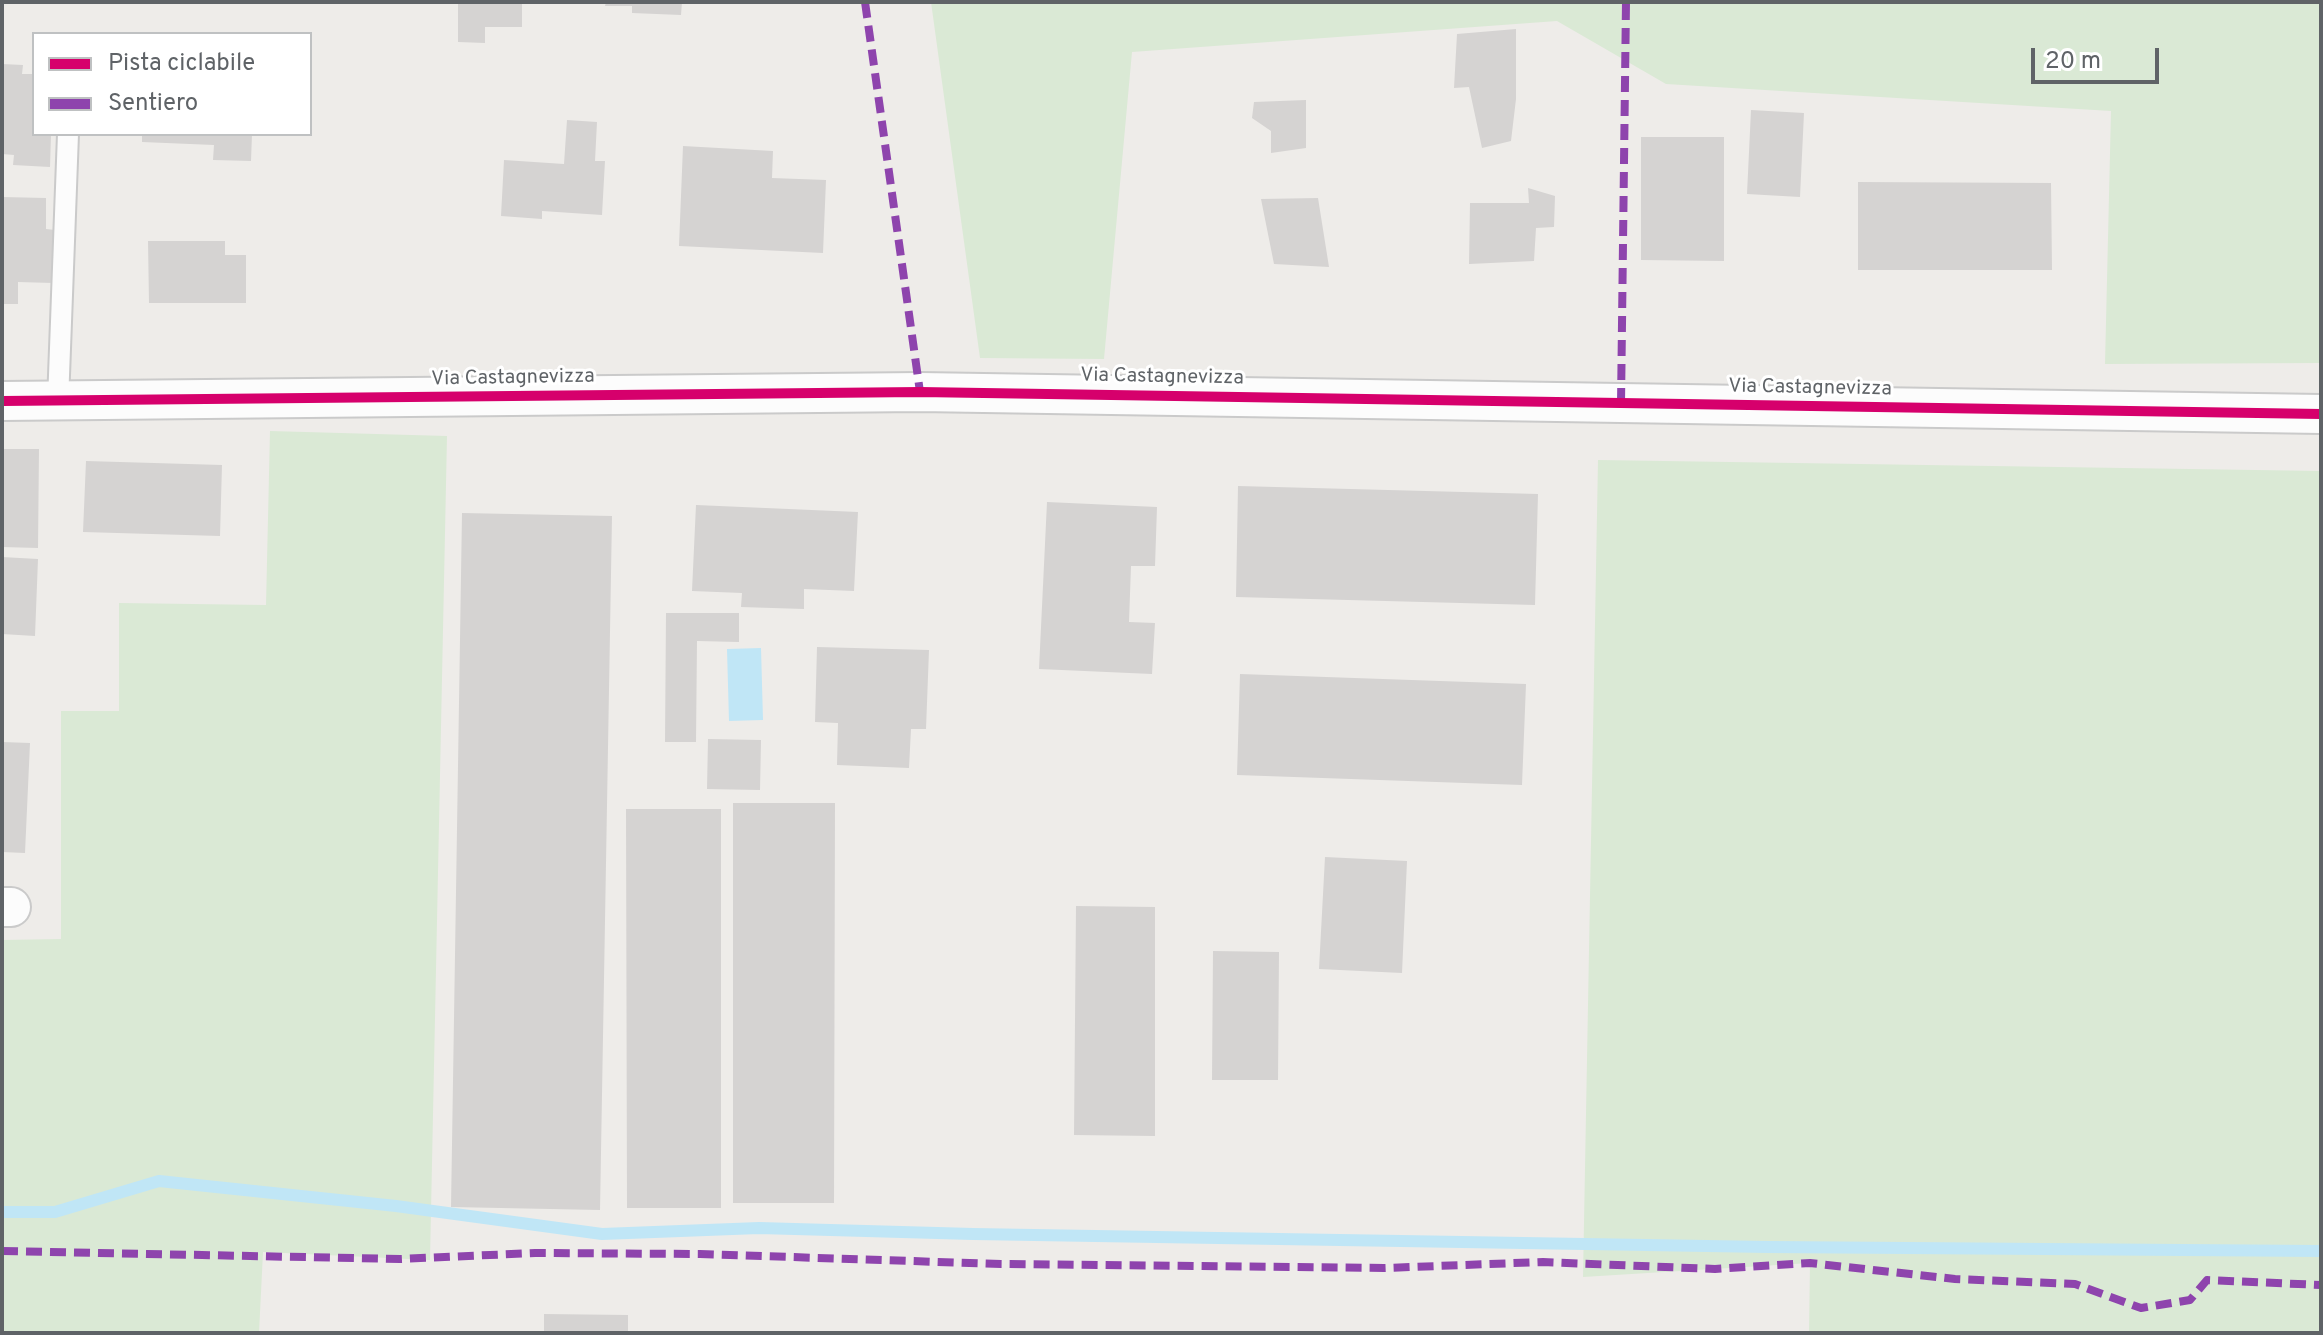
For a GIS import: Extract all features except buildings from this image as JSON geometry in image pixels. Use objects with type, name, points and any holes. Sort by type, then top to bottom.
[{"type":"street","name":"Via Castagnevizza","points":[[2,401],[920,392],[2321,414]]},
{"type":"lane","points":[[58,402],[68,136]]},
{"type":"green space","points":[[931,2],[2321,2],[2321,363],[2105,364],[2111,111],[1666,84],[1557,21],[1132,52],[1104,359],[980,358]]},
{"type":"green space","points":[[270,431],[447,436],[430,1260],[263,1252],[259,1333],[2,1333],[2,940],[61,939],[61,711],[119,711],[119,603],[266,605]]},
{"type":"green space","points":[[1598,460],[2321,471],[2321,1333],[1809,1333],[1810,1263],[1583,1277]]},
{"type":"water","points":[[761,648],[763,720],[729,721],[727,649]]},
{"type":"waterway","points":[[2,1212],[55,1212],[159,1181],[396,1206],[602,1234],[759,1228],[1768,1247],[2321,1251]]},
{"type":"marked path","points":[[865,2],[920,392]]},
{"type":"marked path","points":[[1621,404],[1626,2]]},
{"type":"marked path","points":[[2,1251],[400,1259],[535,1253],[700,1254],[1001,1264],[1384,1268],[1543,1262],[1715,1269],[1810,1263],[1955,1279],[2075,1284],[2141,1308],[2190,1300],[2207,1280],[2321,1285]]},
{"type":"cycle path","points":[[2,401],[920,392],[2321,414]]}]
